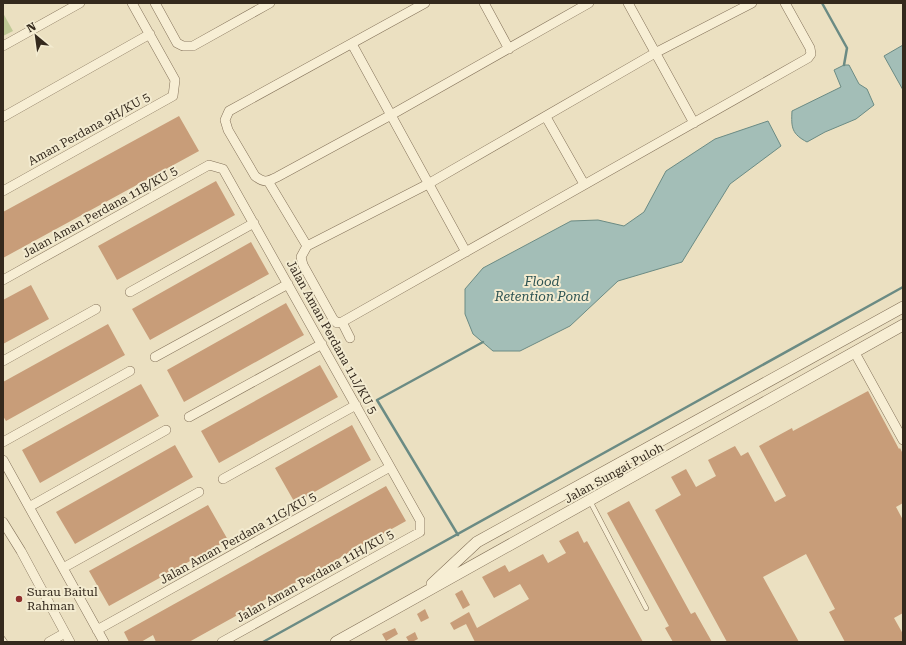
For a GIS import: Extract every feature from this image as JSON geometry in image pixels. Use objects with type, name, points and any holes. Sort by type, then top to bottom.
[{"type":"street","points":[[3,46],[80,3]]},
{"type":"street","points":[[3,117],[150,34],[132,3]]},
{"type":"street","points":[[155,3],[177,43],[183,46],[193,46],[263,5]]},
{"type":"street","points":[[425,3],[229,111],[225,120],[228,130],[255,176],[261,181],[268,181],[391,115],[589,3]]},
{"type":"street","points":[[484,3],[509,49]]},
{"type":"street","points":[[628,3],[694,123]]},
{"type":"street","points":[[752,3],[655,53],[428,184],[308,246],[301,257],[303,265],[333,319],[337,323],[342,322],[808,58],[811,54],[810,48],[785,3]]},
{"type":"street","name":"Aman Perdana 9H/KU 5","points":[[3,191],[173,96],[175,80],[150,34]]},
{"type":"street","points":[[352,44],[466,252]]},
{"type":"street","points":[[546,117],[584,184]]},
{"type":"street","name":"Jalan Aman Perdana 11J/KU 5","points":[[209,165],[223,169],[420,520],[420,532]]},
{"type":"street","name":"Jalan Aman Perdana 11B/KU 5","points":[[3,280],[209,165]]},
{"type":"street","points":[[268,181],[308,246]]},
{"type":"street","points":[[130,292],[254,223]]},
{"type":"street","points":[[155,357],[288,284]]},
{"type":"street","points":[[416,597],[477,542],[903,307]]},
{"type":"street","points":[[3,361],[96,309]]},
{"type":"street","points":[[342,322],[350,338]]},
{"type":"street","name":"Jalan Sungai Puloh","points":[[336,642],[903,325]]},
{"type":"street","points":[[190,417],[322,344]]},
{"type":"street","points":[[855,353],[903,440]]},
{"type":"street","points":[[3,442],[130,371]]},
{"type":"street","points":[[223,479],[356,405]]},
{"type":"street","points":[[29,507],[166,430]]},
{"type":"street","points":[[3,460],[104,642]]},
{"type":"street","name":"Jalan Aman Perdana 11G/KU 5","points":[[97,630],[390,467]]},
{"type":"street","points":[[63,568],[199,492]]},
{"type":"street","points":[[3,522],[21,551],[70,642]]},
{"type":"street","name":"Jalan Aman Perdana 11H/KU 5","points":[[222,642],[420,532]]},
{"type":"street","points":[[49,642],[65,633]]},
{"type":"lane","points":[[590,501],[646,608]]},
{"type":"green space","points":[[3,13],[13,31],[3,36]]},
{"type":"water","points":[[903,45],[903,90],[884,56]]},
{"type":"water","points":[[844,65],[849,65],[859,84],[867,89],[874,105],[856,119],[825,132],[807,142],[795,133],[792,126],[792,111],[841,87],[834,70]]},
{"type":"water","name":"Flood Retention Pond","points":[[768,121],[781,146],[730,184],[682,262],[618,281],[570,326],[520,351],[493,351],[473,334],[465,314],[465,289],[483,268],[571,221],[598,220],[624,226],[644,212],[666,171],[715,139]]},
{"type":"building","points":[[179,116],[199,151],[3,258],[3,212]]},
{"type":"building","points":[[216,181],[235,215],[117,280],[98,246]]},
{"type":"building","points":[[251,242],[269,274],[150,340],[132,309]]},
{"type":"building","points":[[31,285],[49,319],[3,344],[3,300]]},
{"type":"building","points":[[286,303],[304,335],[184,402],[167,370]]},
{"type":"building","points":[[108,324],[125,355],[6,421],[3,416],[3,382]]},
{"type":"building","points":[[320,365],[338,397],[219,463],[201,431]]},
{"type":"building","points":[[141,384],[159,416],[40,483],[22,450]]},
{"type":"building","points":[[868,391],[903,454],[903,503],[896,507],[903,520],[903,613],[894,618],[903,634],[903,642],[845,642],[829,612],[835,609],[806,554],[763,577],[799,642],[727,642],[655,510],[681,495],[671,477],[686,469],[696,487],[716,476],[708,460],[735,446],[741,456],[748,452],[775,502],[786,496],[759,446],[792,428],[793,431]]},
{"type":"building","points":[[352,425],[371,460],[295,503],[275,468]]},
{"type":"building","points":[[175,445],[193,477],[75,544],[56,512]]},
{"type":"building","points":[[386,486],[406,521],[189,642],[156,642],[153,635],[141,642],[129,642],[124,632]]},
{"type":"building","points":[[629,501],[691,614],[695,612],[712,642],[673,642],[665,628],[669,626],[607,513]]},
{"type":"building","points":[[208,505],[228,540],[109,606],[89,571]]},
{"type":"building","points":[[578,531],[584,543],[587,541],[643,642],[475,642],[466,624],[454,630],[450,623],[469,612],[477,628],[529,599],[520,584],[494,598],[482,577],[505,565],[509,572],[543,554],[548,563],[566,553],[559,541]]},
{"type":"building","points":[[462,590],[470,605],[463,609],[455,594]]},
{"type":"building","points":[[425,609],[429,618],[421,622],[417,614]]},
{"type":"building","points":[[395,628],[398,634],[386,641],[382,634]]},
{"type":"building","points":[[415,632],[418,639],[409,642],[406,637]]},
{"type":"waterway","points":[[822,3],[847,48],[844,65]]},
{"type":"waterway","points":[[263,642],[903,287]]},
{"type":"waterway","points":[[458,535],[377,400],[483,342]]},
{"type":"place","name":"Surau Baitul Rahman","points":[[19,599]]}]
